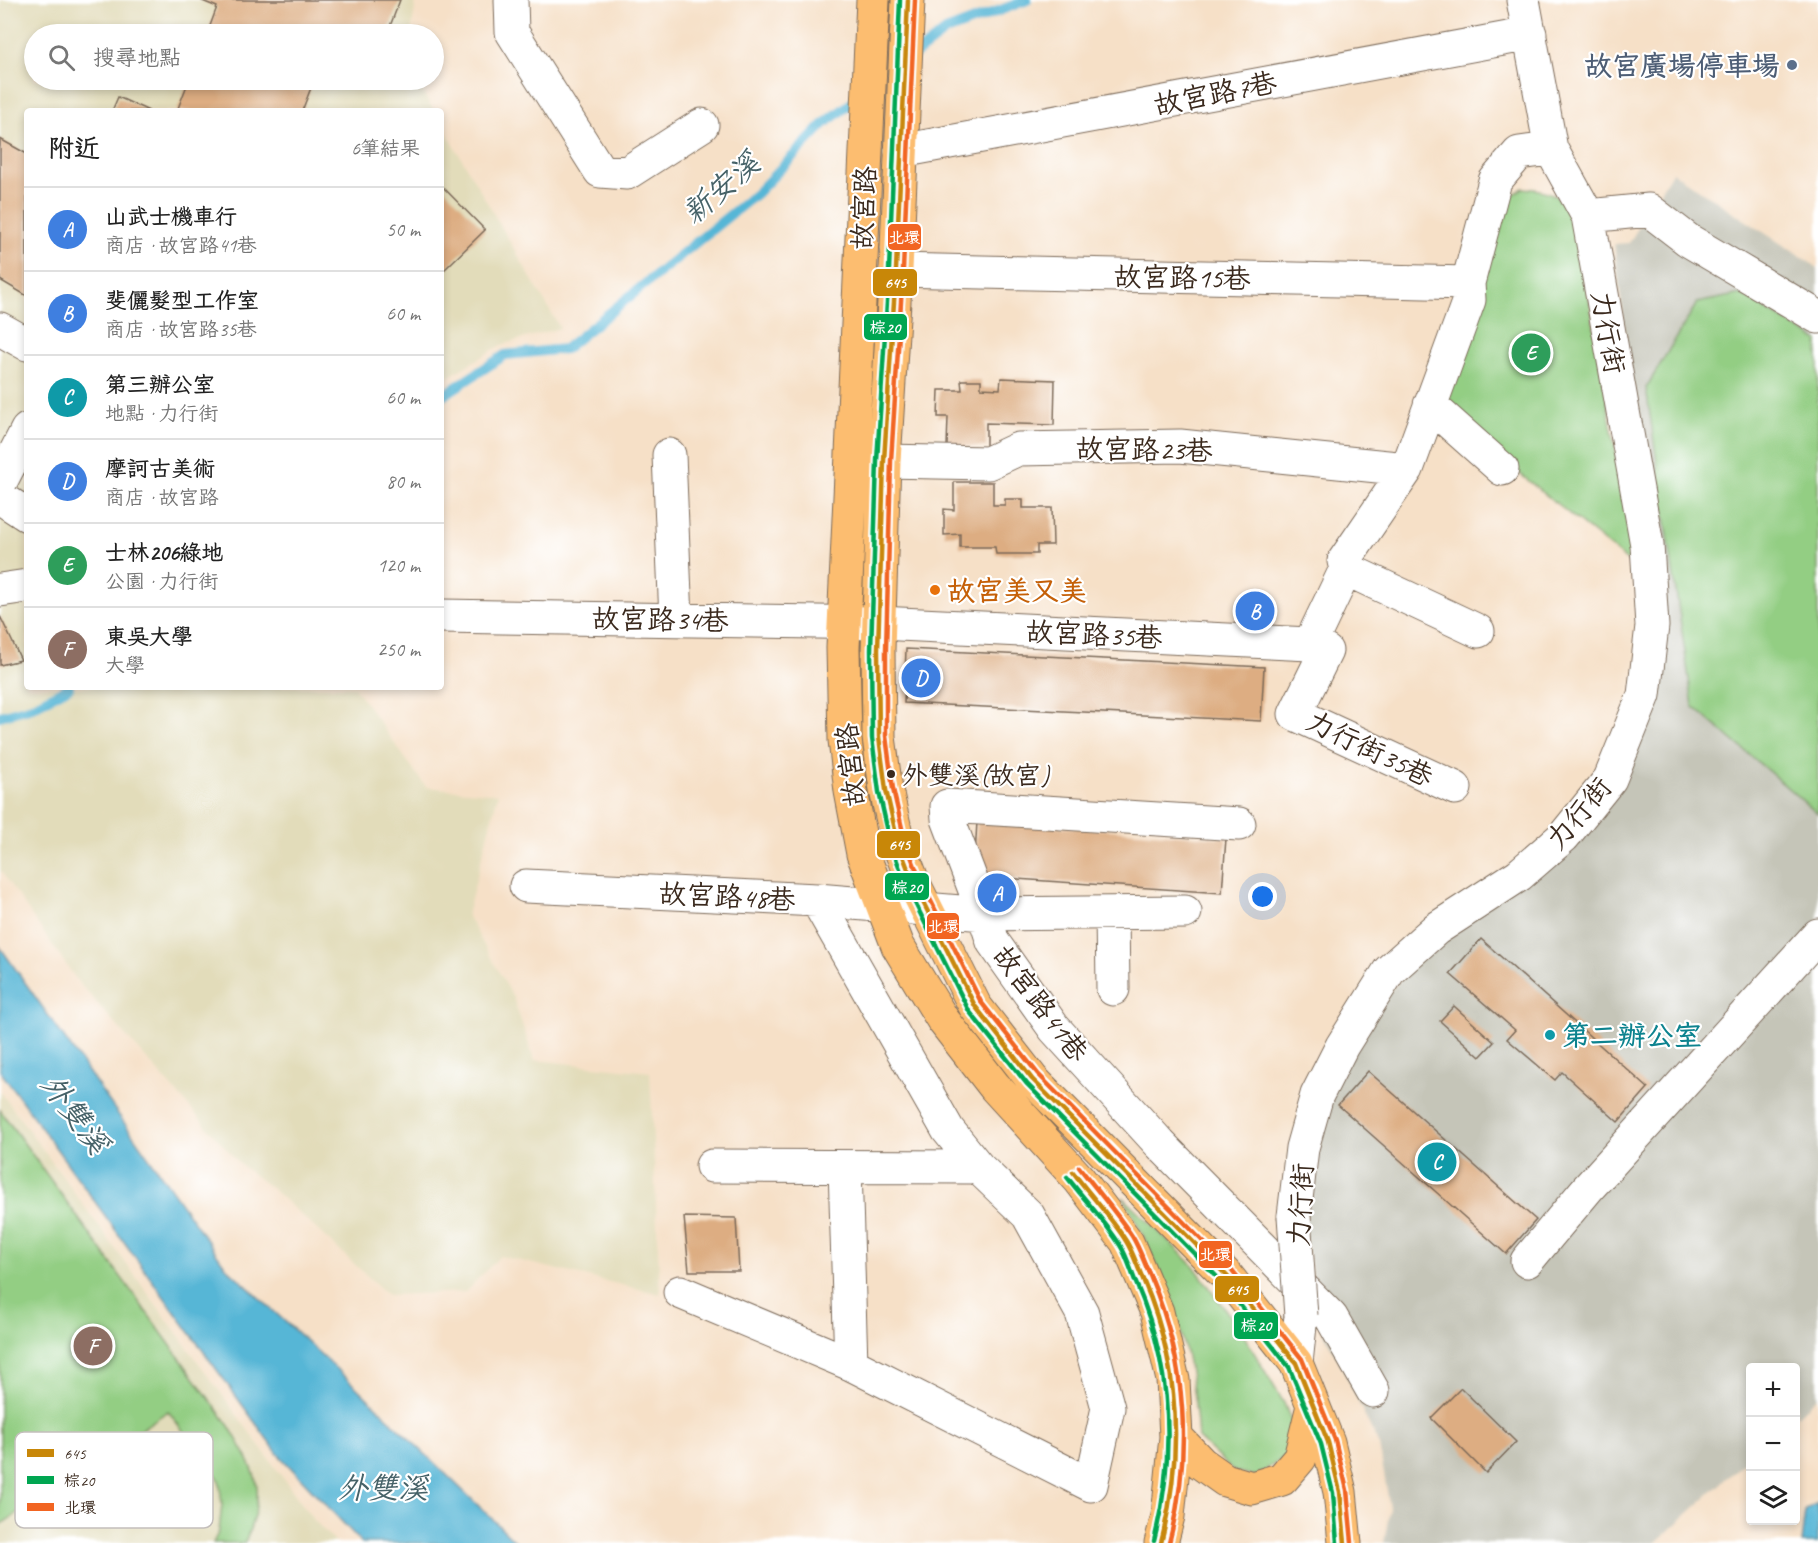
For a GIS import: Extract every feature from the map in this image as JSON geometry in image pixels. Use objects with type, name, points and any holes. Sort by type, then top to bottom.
[{"type":"main road","name":"故宮路","points":[[873,0],[844,623],[845,740],[851,791],[863,854],[898,946],[943,1020],[995,1088],[1079,1179],[1127,1242],[1157,1312],[1173,1380],[1176,1437],[1168,1516],[1161,1543]]},
{"type":"main road","name":"故宮路","points":[[908,0],[896,270],[884,460],[879,623],[879,737],[886,790],[898,843],[927,911],[975,1006],[1032,1079],[1227,1276],[1296,1363],[1331,1452],[1340,1492],[1345,1543]]},
{"type":"main road","points":[[1176,1437],[1201,1463],[1225,1480],[1252,1488],[1282,1479],[1300,1458],[1312,1406]]},
{"type":"street","points":[[511,0],[512,32],[600,171],[627,173],[702,125]]},
{"type":"street","name":"力行街","points":[[1296,1363],[1301,1316],[1294,1216],[1302,1148],[1317,1095],[1342,1046],[1389,971],[1436,929],[1519,875],[1564,836],[1610,779],[1644,695],[1652,626],[1647,544],[1588,216],[1551,149],[1523,0]]},
{"type":"street","name":"故宮路7巷","points":[[901,151],[1530,34]]},
{"type":"street","points":[[1310,644],[1346,569],[1344,561],[1407,469],[1469,300],[1468,283],[1495,181],[1519,153],[1551,149]]},
{"type":"street","points":[[1588,216],[1649,210],[1688,240],[1818,317]]},
{"type":"street","name":"故宮路15巷","points":[[896,270],[1468,283]]},
{"type":"street","points":[[0,329],[24,342]]},
{"type":"street","points":[[1430,405],[1502,469]]},
{"type":"street","points":[[0,483],[24,436]]},
{"type":"street","name":"故宮路23巷","points":[[884,460],[988,463],[1018,449],[1180,446],[1407,469]]},
{"type":"street","points":[[669,455],[676,619]]},
{"type":"street","points":[[0,495],[24,513]]},
{"type":"street","points":[[1346,569],[1478,631]]},
{"type":"street","points":[[0,590],[24,586]]},
{"type":"street","name":"故宮路34巷","points":[[444,616],[879,623]]},
{"type":"street","name":"故宮路35巷","points":[[879,623],[1310,644]]},
{"type":"street","name":"力行街35巷","points":[[1310,644],[1326,651],[1295,714],[1455,788]]},
{"type":"street","name":"故宮路41巷","points":[[1239,825],[947,806],[948,819],[993,942],[1054,1028],[1160,1144],[1331,1317],[1373,1391]]},
{"type":"street","name":"故宮路48巷","points":[[526,886],[817,900],[984,914],[1185,912]]},
{"type":"street","points":[[680,1292],[851,1364],[1091,1485],[1108,1408],[1082,1313],[1028,1215],[978,1167],[948,1130],[817,900]]},
{"type":"street","points":[[1113,913],[1113,989]]},
{"type":"street","points":[[1527,1261],[1588,1188],[1818,935]]},
{"type":"street","points":[[712,1166],[978,1167]]},
{"type":"street","points":[[845,1167],[851,1364]]},
{"type":"shaded area","points":[[0,0],[416,0],[412,24],[24,24],[24,90],[421,90],[432,108],[24,108],[24,690],[356,690],[426,787],[498,794],[467,915],[513,997],[534,1060],[650,1072],[660,1294],[500,1256],[465,1292],[388,1295],[276,1192],[241,1165],[79,983],[0,870]]},
{"type":"shaded area","points":[[444,128],[560,328],[501,345],[444,379]]},
{"type":"shaded area","points":[[1672,172],[1818,268],[1818,1397],[1800,1413],[1800,1363],[1746,1363],[1746,1461],[1655,1543],[1384,1543],[1390,1508],[1379,1445],[1324,1334],[1303,1226],[1318,1113],[1376,1008],[1439,934],[1611,802],[1657,589],[1614,244],[1629,243]]},
{"type":"shaded area","points":[[0,1091],[313,1519],[336,1543],[0,1543]]},
{"type":"green space","points":[[1523,188],[1556,196],[1576,223],[1636,568],[1440,409],[1502,202]]},
{"type":"green space","points":[[1741,294],[1818,341],[1818,814],[1693,706],[1646,388],[1697,303]]},
{"type":"green space","points":[[0,1110],[229,1426],[253,1470],[257,1494],[256,1507],[245,1543],[213,1543],[219,1531],[222,1504],[219,1479],[213,1471],[213,1432],[184,1432],[168,1411],[137,1432],[15,1432],[15,1515],[0,1525]]},
{"type":"green space","points":[[1123,1197],[1194,1266],[1243,1334],[1284,1403],[1296,1433],[1286,1456],[1256,1476],[1233,1471],[1198,1438],[1190,1372],[1175,1313],[1153,1256]]},
{"type":"water","name":"外雙溪","points":[[0,947],[226,1267],[356,1387],[517,1543],[362,1543],[278,1454],[0,1071]]},
{"type":"water","points":[[1818,1502],[1818,1543],[1801,1543],[1805,1511]]},
{"type":"building","points":[[200,0],[400,0],[391,24],[211,24],[217,7]]},
{"type":"building","points":[[185,90],[310,90],[303,108],[178,108]]},
{"type":"building","points":[[118,97],[142,108],[113,108]]},
{"type":"building","points":[[0,139],[24,152],[24,294],[0,280]]},
{"type":"building","points":[[444,188],[485,230],[444,270]]},
{"type":"building","points":[[1001,378],[1055,380],[1054,425],[986,423],[986,447],[947,446],[948,417],[938,417],[939,390],[962,390],[961,380],[981,380],[981,388],[1000,389]]},
{"type":"building","points":[[954,482],[993,482],[993,505],[1005,505],[1005,499],[1023,499],[1023,508],[1052,508],[1053,545],[1037,545],[1037,554],[996,554],[995,547],[960,547],[960,534],[944,535],[944,509],[954,510]]},
{"type":"building","points":[[0,616],[21,660],[0,665]]},
{"type":"building","points":[[906,649],[1264,667],[1261,721],[904,703]]},
{"type":"building","points":[[977,821],[1226,838],[1222,893],[974,876]]},
{"type":"building","name":"第二辦公室","points":[[1481,939],[1648,1088],[1618,1122],[1562,1072],[1555,1080],[1507,1039],[1515,1030],[1450,974]]},
{"type":"building","points":[[1454,1006],[1494,1042],[1480,1057],[1440,1021]]},
{"type":"building","points":[[1368,1071],[1536,1220],[1506,1254],[1338,1105]]},
{"type":"building","points":[[684,1217],[736,1218],[739,1271],[689,1271]]},
{"type":"building","points":[[1461,1388],[1516,1442],[1486,1473],[1431,1418]]},
{"type":"waterway","name":"新安溪","points":[[913,56],[946,31],[1027,0]]},
{"type":"waterway","name":"新安溪","points":[[444,395],[505,355],[565,349],[757,193],[825,123],[862,95]]},
{"type":"waterway","name":"新安溪","points":[[0,716],[32,707],[63,690]]},
{"type":"transit line","name":"棕20","points":[[900,0],[889,270],[877,461],[871,650],[872,738],[879,792],[891,845],[906,885],[969,1011],[1027,1084],[1221,1281],[1289,1367],[1321,1444],[1333,1493],[1337,1543]]},
{"type":"transit line","name":"645","points":[[908,0],[896,270],[884,461],[878,650],[879,737],[886,790],[898,843],[913,882],[975,1006],[1032,1079],[1227,1276],[1296,1363],[1328,1442],[1340,1492],[1345,1543]]},
{"type":"transit line","name":"北環","points":[[915,0],[903,270],[891,461],[886,650],[886,736],[893,789],[905,841],[920,879],[981,1002],[1038,1074],[1232,1271],[1302,1359],[1335,1440],[1347,1490],[1352,1542]]},
{"type":"transit line","name":"北環","points":[[1079,1167],[1120,1218],[1135,1241],[1163,1310],[1172,1343],[1179,1376],[1183,1442],[1181,1476],[1169,1543]]},
{"type":"transit line","name":"645","points":[[1073,1172],[1114,1223],[1128,1245],[1155,1311],[1165,1344],[1171,1376],[1175,1442],[1173,1475],[1161,1543]]},
{"type":"transit line","name":"棕20","points":[[1067,1177],[1108,1227],[1122,1249],[1148,1314],[1157,1346],[1167,1410],[1167,1443],[1166,1475],[1154,1541]]},
{"type":"place","name":"故宮廣場停車場","points":[[1792,65]]},
{"type":"place","name":"士林206綠地","points":[[1531,353]]},
{"type":"place","name":"故宮美又美","points":[[935,590]]},
{"type":"place","name":"斐儷髮型工作室","points":[[1255,611]]},
{"type":"place","name":"摩訶古美術","points":[[921,678]]},
{"type":"place","name":"外雙溪(故宮)","points":[[891,774]]},
{"type":"place","name":"山武士機車行","points":[[997,893]]},
{"type":"place","name":"第二辦公室","points":[[1550,1035]]},
{"type":"place","name":"第三辦公室","points":[[1437,1162]]},
{"type":"place","name":"東吳大學","points":[[93,1346]]}]
